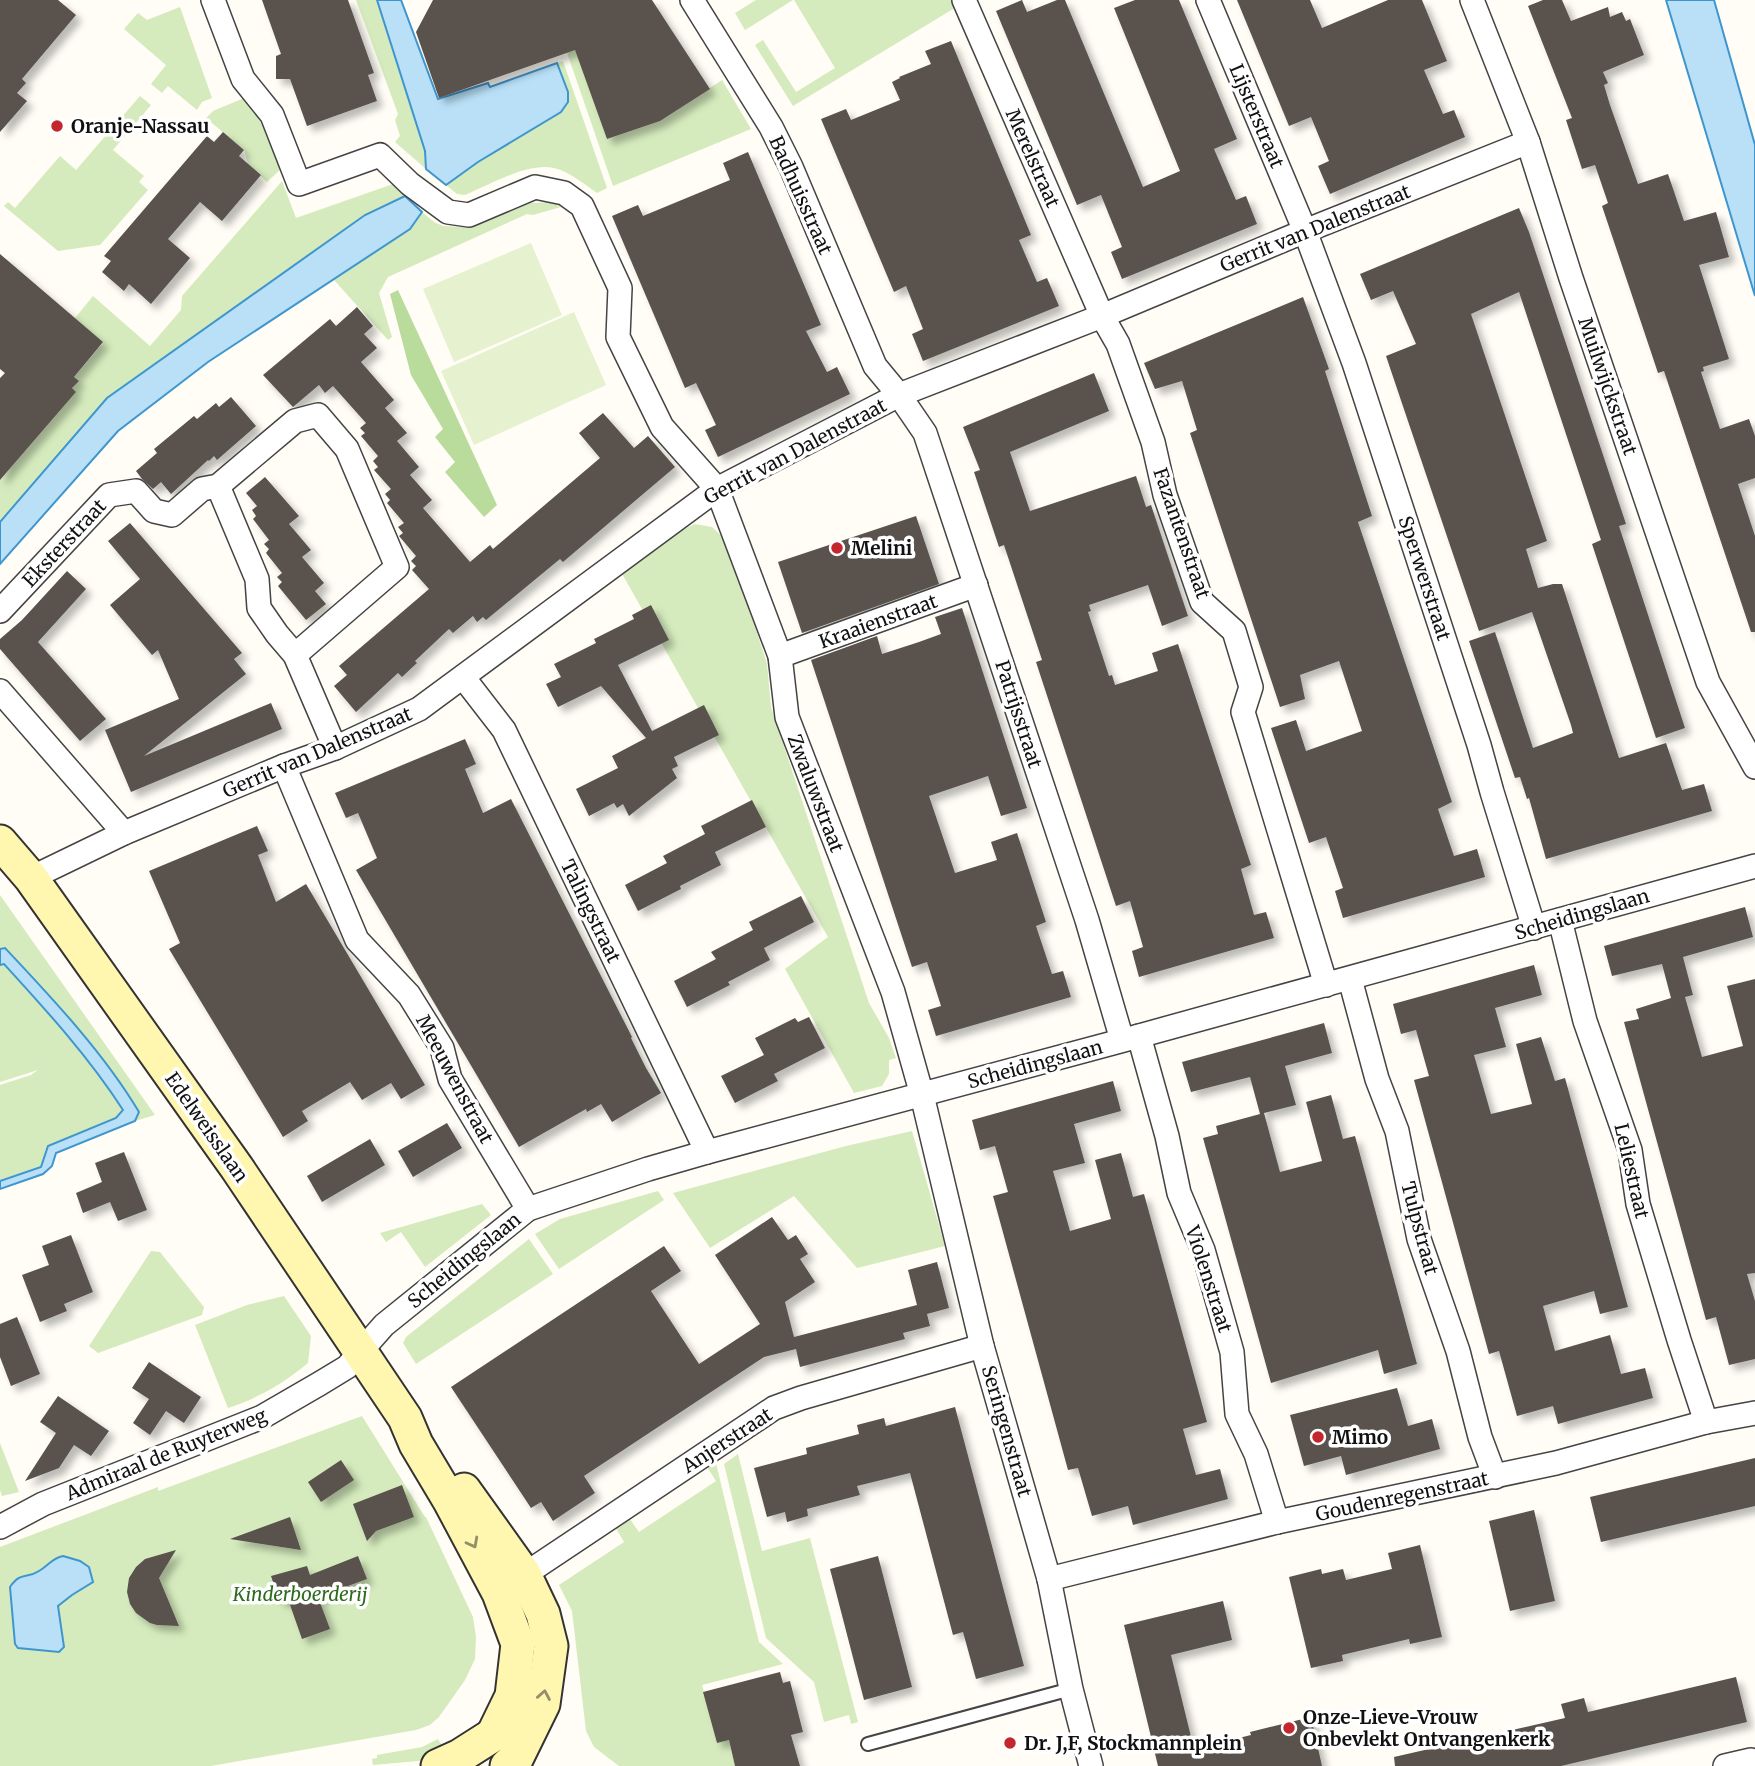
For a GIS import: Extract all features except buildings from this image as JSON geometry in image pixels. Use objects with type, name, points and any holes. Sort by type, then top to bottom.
[{"type":"street","points":[[213,0],[243,79],[272,115],[299,184],[380,155],[410,184],[447,212],[469,215],[535,187],[564,193],[582,206],[620,288],[618,337],[662,427],[717,489]]},
{"type":"street","name":"Badhuisstraat","points":[[692,0],[771,127],[875,366],[899,395]]},
{"type":"street","name":"Merelstraat","points":[[964,0],[1102,316]]},
{"type":"street","name":"Lijsterstraat","points":[[1208,0],[1305,231]]},
{"type":"street","name":"Muilwijckstraat","points":[[1472,0],[1528,142],[1571,278],[1708,682],[1755,767]]},
{"type":"street","name":"Gerrit van Dalenstraat","points":[[31,878],[124,833],[284,766],[335,748],[419,709],[717,489],[899,395],[1102,316],[1528,142]]},
{"type":"street","name":"Sperwerstraat","points":[[1305,231],[1354,363],[1479,745],[1534,928]]},
{"type":"street","name":"Fazantenstraat","points":[[1102,316],[1118,344],[1153,442],[1165,495],[1202,602],[1234,631],[1251,687],[1243,712],[1326,985]]},
{"type":"street","name":"Patrijsstraat","points":[[899,395],[925,433],[1087,920],[1130,1038]]},
{"type":"street","points":[[295,655],[397,567],[347,449],[318,415],[295,421],[218,486],[257,579],[259,608],[295,655],[335,748]]},
{"type":"street","name":"Eksterstraat","points":[[0,611],[109,495],[136,491],[154,511],[172,515],[202,489],[218,486]]},
{"type":"street","name":"Zwaluwstraat","points":[[717,489],[780,656],[787,717],[889,979],[922,1095]]},
{"type":"street","name":"Kraaienstraat","points":[[780,656],[976,586]]},
{"type":"street","name":"Talingstraat","points":[[463,677],[504,730],[707,1152]]},
{"type":"street","points":[[0,691],[124,833]]},
{"type":"street","name":"Meeuwenstraat","points":[[284,766],[357,940],[409,995],[442,1048],[450,1079],[527,1209]]},
{"type":"street","name":"Edelweisslaan","points":[[0,842],[31,878],[237,1168],[405,1418],[423,1433],[512,1583],[543,1614],[551,1646],[543,1704],[511,1756]]},
{"type":"street","name":"Scheidingslaan","points":[[361,1351],[384,1325],[527,1209],[707,1152],[1755,866]]},
{"type":"street","name":"Leliestraat","points":[[1560,920],[1586,1021],[1630,1150],[1638,1204],[1706,1422]]},
{"type":"street","name":"Tulpstraat","points":[[1350,978],[1377,1079],[1397,1131],[1419,1239],[1458,1351],[1480,1437],[1495,1477]]},
{"type":"street","name":"Violenstraat","points":[[1130,1038],[1167,1136],[1179,1192],[1203,1250],[1232,1352],[1237,1413],[1256,1454],[1277,1522]]},
{"type":"street","name":"Seringenstraat","points":[[922,1095],[982,1346],[1049,1579],[1071,1689],[1091,1766]]},
{"type":"street","name":"Anjerstraat","points":[[512,1583],[774,1408],[982,1346]]},
{"type":"street","name":"Admiraal de Ruyterweg","points":[[0,1527],[43,1504],[262,1418],[347,1367],[361,1351]]},
{"type":"street","name":"Goudenregenstraat","points":[[1049,1579],[1277,1522],[1495,1477],[1706,1422],[1755,1413]]},
{"type":"street","points":[[439,1766],[460,1756],[511,1756]]},
{"type":"street","points":[[1725,1766],[1751,1760],[1752,1766]]},
{"type":"lane","points":[[868,1744],[1071,1689]]},
{"type":"green space","points":[[356,0],[377,0],[425,151],[426,169],[395,142],[400,136],[395,120],[398,114]]},
{"type":"green space","points":[[756,0],[793,0],[745,30],[735,13]]},
{"type":"green space","points":[[794,0],[952,0],[958,6],[793,106],[755,45],[763,40],[796,92],[835,68]]},
{"type":"green space","points":[[180,7],[212,98],[202,102],[197,110],[168,86],[162,93],[151,84],[166,65],[124,29],[138,13],[147,20]]},
{"type":"green space","points":[[572,40],[607,139],[671,114],[722,80],[751,129],[613,186],[564,44]]},
{"type":"green space","points":[[563,61],[607,188],[597,193],[566,172],[544,167],[521,171],[465,195],[457,194],[446,185],[568,91],[557,63]]},
{"type":"green space","points":[[140,96],[151,105],[113,150],[144,176],[139,182],[148,190],[100,245],[58,251],[4,206],[8,202],[15,208],[60,156],[76,170]]},
{"type":"green space","points":[[244,98],[271,138],[281,169],[267,182],[248,164],[244,150],[206,118],[213,111]]},
{"type":"green space","points":[[282,181],[296,218],[393,184],[405,196],[365,215],[107,398],[0,522],[0,480],[76,392],[72,388],[78,381],[74,377],[103,343],[75,318],[93,296],[150,346],[181,310],[182,296]]},
{"type":"green space","points":[[552,202],[561,207],[533,215],[527,214],[388,277],[379,293],[392,337],[388,340],[334,280],[410,229],[422,212],[443,226],[468,227],[531,203]]},
{"type":"green space","points":[[531,243],[562,315],[454,362],[423,289]]},
{"type":"green space","points":[[398,290],[497,505],[484,517],[445,472],[455,462],[435,437],[443,429],[411,375],[390,294]]},
{"type":"green space","points":[[574,312],[606,385],[474,445],[441,371]]},
{"type":"green space","points":[[695,524],[712,527],[728,542],[767,664],[771,707],[869,1003],[889,1038],[896,1058],[889,1060],[889,1074],[882,1086],[854,1093],[785,969],[828,937],[621,572],[663,539]]},
{"type":"green space","points":[[0,895],[155,1115],[135,1121],[139,1112],[94,1047],[5,948],[0,949]]},
{"type":"green space","points":[[4,964],[51,1016],[123,1110],[116,1118],[48,1146],[41,1167],[0,1181],[0,1085],[38,1070],[0,1082],[0,965]]},
{"type":"green space","points":[[912,1131],[945,1246],[857,1268],[794,1196],[710,1248],[673,1193],[846,1146]]},
{"type":"green space","points":[[658,1191],[664,1200],[559,1269],[535,1234],[560,1219]]},
{"type":"green space","points":[[482,1204],[491,1215],[425,1267],[401,1232],[386,1242],[380,1233]]},
{"type":"green space","points":[[529,1239],[553,1274],[416,1364],[403,1343],[406,1337]]},
{"type":"green space","points":[[151,1251],[160,1252],[204,1307],[202,1315],[98,1353],[89,1346]]},
{"type":"green space","points":[[284,1296],[311,1336],[308,1363],[271,1389],[228,1408],[195,1325],[247,1305]]},
{"type":"green space","name":"Kinderboerderij","points":[[362,1416],[426,1517],[473,1617],[475,1659],[465,1680],[439,1717],[430,1725],[416,1730],[211,1766],[0,1766],[0,1547],[158,1487],[158,1491]]},
{"type":"green space","points":[[0,1443],[19,1492],[2,1496],[0,1490]]},
{"type":"green space","points":[[738,1454],[762,1551],[810,1538],[858,1722],[851,1724],[849,1715],[824,1722],[814,1682],[766,1638],[724,1464]]},
{"type":"green space","points":[[715,1459],[759,1642],[783,1664],[702,1685],[717,1743],[729,1740],[735,1766],[619,1766],[594,1747],[586,1731],[572,1611],[559,1585],[624,1542],[614,1525],[627,1515],[639,1532],[716,1481],[705,1464]]},
{"type":"green space","points":[[438,1739],[446,1753],[429,1760],[373,1765],[372,1759],[377,1758],[377,1755],[422,1747]]},
{"type":"water","points":[[377,0],[401,0],[438,99],[488,83],[490,87],[557,63],[568,92],[568,102],[561,112],[478,162],[446,185],[426,169],[425,151]]},
{"type":"water","points":[[1666,0],[1714,0],[1755,145],[1755,296]]},
{"type":"water","points":[[405,196],[422,212],[410,229],[208,362],[118,431],[0,564],[0,522],[107,398],[365,215]]},
{"type":"water","points":[[5,948],[94,1047],[139,1112],[135,1121],[56,1153],[52,1166],[43,1174],[0,1189],[0,1181],[41,1167],[48,1146],[116,1118],[123,1110],[66,1034],[4,964],[0,965],[0,949]]},
{"type":"water","points":[[63,1556],[89,1567],[93,1582],[58,1606],[64,1647],[59,1652],[18,1648],[15,1644],[10,1587],[17,1579],[35,1573]]},
{"type":"place","name":"Oranje-Nassau","points":[[57,126]]},
{"type":"place","name":"Melini","points":[[837,548]]},
{"type":"place","name":"Mimo","points":[[1318,1437]]},
{"type":"place","name":"Onze-Lieve-Vrouw Onbevlekt Ontvangenkerk","points":[[1289,1728]]},
{"type":"place","name":"Dr. J,F, Stockmannplein","points":[[1010,1743]]}]
